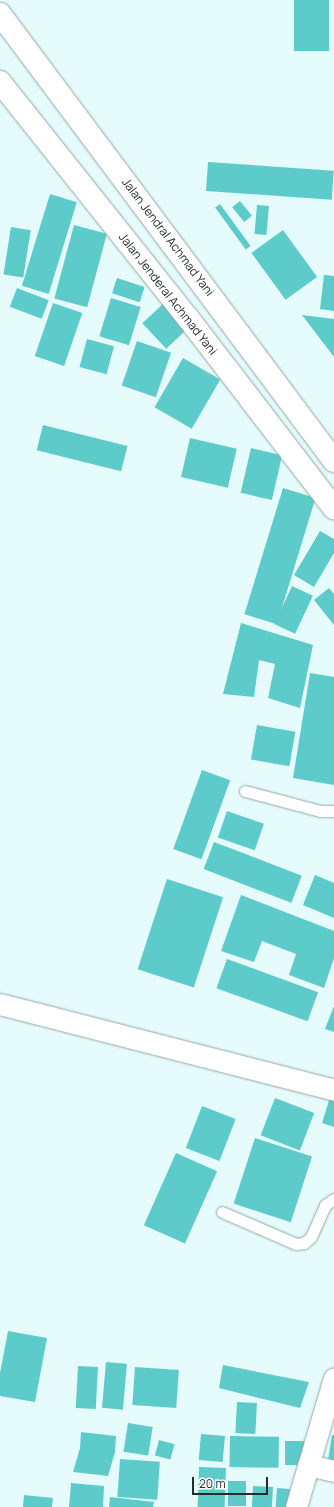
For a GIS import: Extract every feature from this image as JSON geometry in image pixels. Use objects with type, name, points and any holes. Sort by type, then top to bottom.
[{"type":"main road","name":"Jalan Jendral Achmad Yani","points":[[0,14],[334,461]]},
{"type":"main road","name":"Jalan Jenderal Achmad Yani","points":[[0,82],[188,318],[304,473],[334,508]]},
{"type":"street","points":[[0,1004],[334,1090]]},
{"type":"street","points":[[296,1507],[334,1378]]},
{"type":"street","points":[[308,1465],[334,1471]]},
{"type":"lane","points":[[245,791],[320,811],[334,811]]},
{"type":"lane","points":[[222,1212],[296,1244],[304,1243],[311,1237],[325,1205],[334,1199]]},
{"type":"building","points":[[294,0],[329,0],[329,51],[294,51]]},
{"type":"building","points":[[208,162],[334,171],[332,200],[206,191]]},
{"type":"building","points":[[50,194],[77,202],[49,294],[22,286]]},
{"type":"building","points":[[240,201],[252,216],[244,222],[232,207]]},
{"type":"building","points":[[220,204],[251,246],[246,250],[215,208]]},
{"type":"building","points":[[257,205],[269,206],[266,235],[254,234]]},
{"type":"building","points":[[74,225],[107,234],[87,307],[54,298]]},
{"type":"building","points":[[11,227],[31,230],[23,278],[3,274]]},
{"type":"building","points":[[283,230],[317,277],[286,300],[251,253]]},
{"type":"building","points":[[324,275],[334,276],[334,311],[320,309]]},
{"type":"building","points":[[117,278],[145,287],[140,302],[112,293]]},
{"type":"building","points":[[17,288],[49,300],[42,319],[10,307]]},
{"type":"building","points":[[111,298],[141,307],[129,345],[99,336]]},
{"type":"building","points":[[165,302],[189,328],[166,349],[142,323]]},
{"type":"building","points":[[53,303],[82,313],[64,366],[35,356]]},
{"type":"building","points":[[302,315],[334,319],[334,357]]},
{"type":"building","points":[[87,339],[114,346],[107,374],[79,367]]},
{"type":"building","points":[[137,341],[171,353],[156,397],[122,385]]},
{"type":"building","points":[[183,358],[220,380],[192,429],[154,407]]},
{"type":"building","points":[[43,425],[127,446],[121,471],[37,450]]},
{"type":"building","points":[[190,438],[237,449],[228,488],[181,477]]},
{"type":"building","points":[[251,448],[282,455],[272,500],[241,493]]},
{"type":"building","points":[[283,488],[316,498],[277,624],[244,614]]},
{"type":"building","points":[[320,531],[334,539],[334,553],[314,587],[294,575]]},
{"type":"building","points":[[292,586],[313,596],[295,634],[274,624]]},
{"type":"building","points":[[329,588],[334,594],[334,625],[314,600]]},
{"type":"building","points":[[241,623],[313,645],[300,708],[268,698],[275,664],[259,660],[254,697],[223,694]]},
{"type":"building","points":[[310,673],[334,677],[334,785],[293,778]]},
{"type":"building","points":[[257,725],[295,732],[289,766],[251,759]]},
{"type":"building","points":[[202,770],[230,780],[201,859],[173,849]]},
{"type":"building","points":[[227,811],[264,824],[255,850],[218,837]]},
{"type":"building","points":[[214,842],[302,876],[291,903],[204,869]]},
{"type":"building","points":[[315,875],[334,883],[334,918],[303,905]]},
{"type":"building","points":[[167,879],[223,897],[194,988],[138,969]]},
{"type":"building","points":[[241,895],[334,931],[334,958],[324,988],[289,975],[296,954],[262,941],[254,962],[221,951]]},
{"type":"building","points":[[227,959],[318,992],[308,1021],[216,988]]},
{"type":"building","points":[[334,1006],[334,1032],[325,1029]]},
{"type":"building","points":[[332,1091],[334,1092],[334,1127],[322,1123]]},
{"type":"building","points":[[275,1098],[314,1113],[300,1150],[261,1135]]},
{"type":"building","points":[[202,1106],[236,1119],[219,1161],[186,1148]]},
{"type":"building","points":[[255,1138],[312,1157],[291,1222],[234,1204]]},
{"type":"building","points":[[176,1153],[217,1171],[185,1243],[144,1225]]},
{"type":"building","points":[[8,1331],[47,1338],[35,1402],[0,1396],[0,1373]]},
{"type":"building","points":[[106,1362],[127,1364],[123,1410],[102,1408]]},
{"type":"building","points":[[223,1365],[309,1382],[300,1408],[219,1388]]},
{"type":"building","points":[[78,1366],[98,1367],[96,1409],[76,1408]]},
{"type":"building","points":[[135,1367],[179,1370],[176,1408],[132,1405]]},
{"type":"building","points":[[237,1402],[257,1403],[255,1434],[235,1433]]},
{"type":"building","points":[[128,1423],[153,1427],[148,1456],[123,1452]]},
{"type":"building","points":[[81,1432],[116,1436],[115,1452],[108,1476],[73,1472],[80,1448]]},
{"type":"building","points":[[201,1434],[225,1436],[223,1462],[199,1460]]},
{"type":"building","points":[[332,1435],[334,1435],[334,1467],[327,1466]]},
{"type":"building","points":[[230,1436],[279,1437],[278,1468],[229,1467]]},
{"type":"building","points":[[159,1440],[174,1444],[170,1460],[155,1455]]},
{"type":"building","points":[[285,1441],[304,1441],[304,1465],[285,1465]]},
{"type":"building","points":[[120,1459],[160,1462],[157,1500],[117,1497]]},
{"type":"building","points":[[199,1467],[226,1468],[225,1507],[198,1507]]},
{"type":"building","points":[[228,1481],[246,1481],[246,1506],[228,1506]]},
{"type":"building","points":[[71,1483],[104,1486],[103,1507],[69,1507]]},
{"type":"building","points":[[253,1486],[273,1487],[272,1507],[252,1507]]},
{"type":"building","points":[[277,1488],[290,1489],[289,1507],[276,1507]]},
{"type":"building","points":[[24,1495],[53,1498],[52,1507],[23,1507]]},
{"type":"building","points":[[110,1497],[154,1502],[153,1507],[109,1507]]}]
